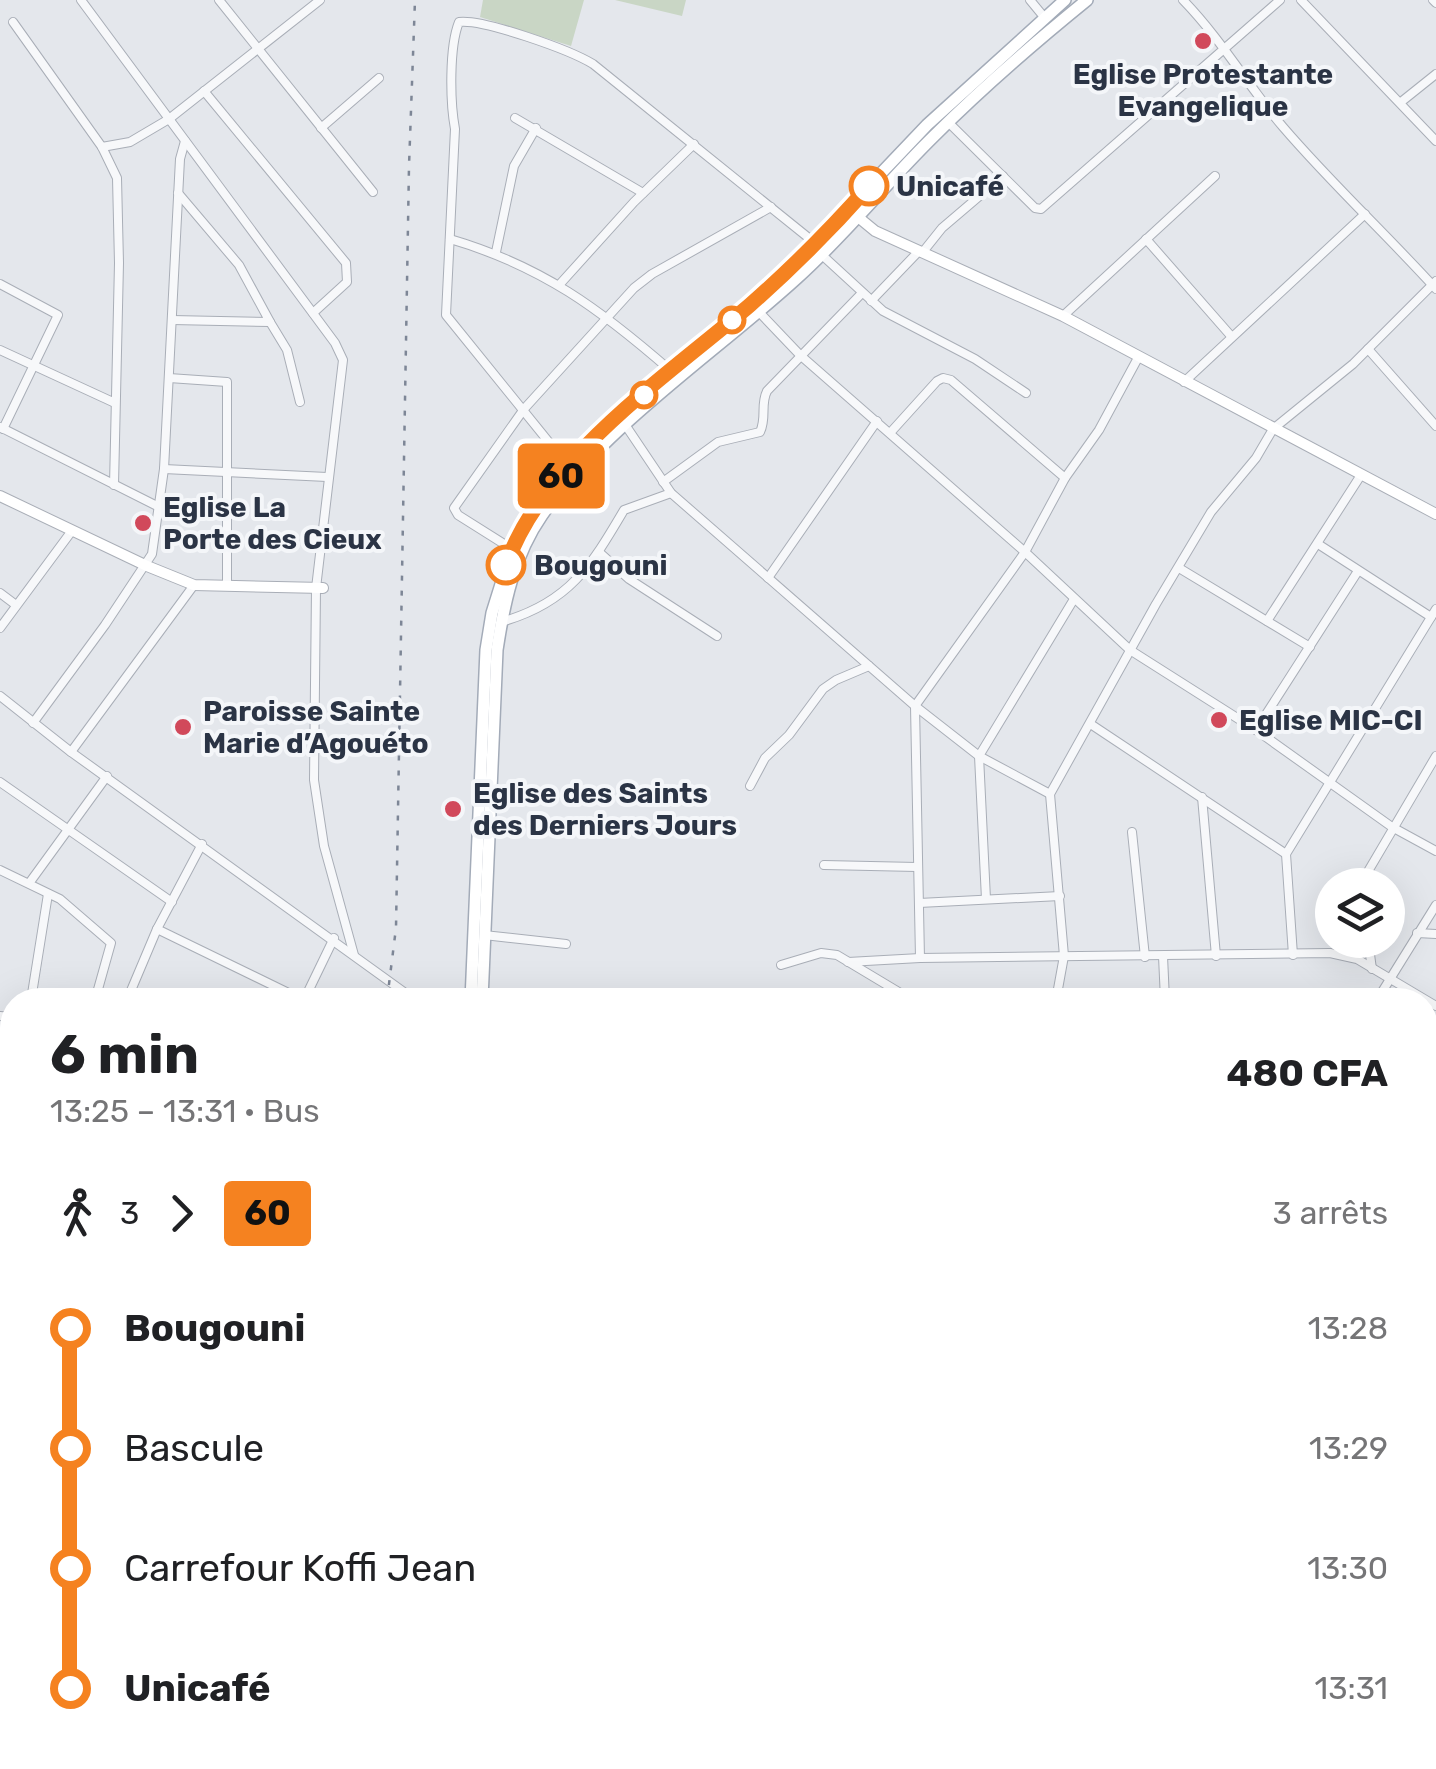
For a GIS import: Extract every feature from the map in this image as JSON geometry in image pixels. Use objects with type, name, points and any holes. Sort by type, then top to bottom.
[{"type":"main road","points":[[853,213],[927,125],[1066,0]]},
{"type":"main road","points":[[479,988],[501,622],[518,560],[540,518],[574,475],[759,312],[853,213],[948,122],[1087,0]]},
{"type":"main road","points":[[478,988],[486,650],[492,613],[512,549],[532,513],[604,430],[818,249]]},
{"type":"street","points":[[81,0],[335,343],[343,360],[327,477],[314,780],[324,846],[354,956]]},
{"type":"street","points":[[219,0],[373,192]]},
{"type":"street","points":[[102,147],[130,142],[169,119],[320,0]]},
{"type":"street","points":[[1030,0],[1044,17]]},
{"type":"street","points":[[1058,988],[1064,956],[1050,794],[1211,512],[1256,458],[1273,429],[1368,350],[1435,285],[1282,125],[1210,28],[1183,0]]},
{"type":"street","points":[[948,122],[1035,208],[1046,207],[1280,0]]},
{"type":"street","points":[[1301,0],[1436,141]]},
{"type":"street","points":[[569,466],[446,314],[455,37],[463,20],[577,54],[612,76],[771,208],[871,301],[1026,393]]},
{"type":"street","points":[[13,22],[102,147],[112,165],[118,192],[114,485]]},
{"type":"street","points":[[1402,102],[1436,74]]},
{"type":"street","points":[[322,128],[379,78]]},
{"type":"street","points":[[204,92],[346,262],[347,282],[313,313]]},
{"type":"street","points":[[515,118],[643,193]]},
{"type":"street","points":[[496,252],[514,166],[536,128]]},
{"type":"street","points":[[33,723],[152,554],[164,470],[180,159],[185,141]]},
{"type":"street","points":[[560,284],[694,144]]},
{"type":"street","points":[[871,301],[942,228],[1003,176]]},
{"type":"street","points":[[1063,316],[1215,176]]},
{"type":"street","points":[[178,192],[240,265],[287,350],[300,402]]},
{"type":"street","points":[[512,549],[454,508],[524,408],[652,274],[771,208]]},
{"type":"street","points":[[853,213],[874,231],[1063,316],[1436,514]]},
{"type":"street","points":[[1184,382],[1365,214]]},
{"type":"street","points":[[450,238],[496,252],[560,284],[607,317],[671,371]]},
{"type":"street","points":[[1146,239],[1232,336]]},
{"type":"street","points":[[0,284],[58,316],[2,428],[157,506]]},
{"type":"street","points":[[663,482],[718,442],[760,432],[764,419],[762,402],[800,355],[862,293]]},
{"type":"street","points":[[759,312],[800,355],[1025,552],[1130,650],[1256,730],[1392,827],[1436,852]]},
{"type":"street","points":[[172,320],[270,322]]},
{"type":"street","points":[[0,350],[115,403]]},
{"type":"street","points":[[1368,350],[1436,426]]},
{"type":"street","points":[[920,958],[915,706],[1025,552],[1139,356]]},
{"type":"street","points":[[169,378],[227,382],[227,585]]},
{"type":"street","points":[[890,433],[943,378],[1065,478]]},
{"type":"street","points":[[768,578],[877,422]]},
{"type":"street","points":[[626,426],[671,493],[915,706],[979,756],[1050,794]]},
{"type":"street","points":[[164,470],[327,477]]},
{"type":"street","points":[[1267,621],[1361,475]]},
{"type":"street","points":[[501,622],[522,615],[582,575],[624,510],[671,493]]},
{"type":"street","points":[[0,496],[71,532],[194,585],[320,588]]},
{"type":"street","points":[[0,628],[71,532]]},
{"type":"street","points":[[1318,544],[1431,617],[1436,631]]},
{"type":"street","points":[[600,552],[629,579],[717,636]]},
{"type":"street","points":[[1179,568],[1310,647]]},
{"type":"street","points":[[1256,730],[1358,571]]},
{"type":"street","points":[[72,752],[194,585]]},
{"type":"street","points":[[0,593],[16,605]]},
{"type":"street","points":[[986,899],[979,756],[1074,598]]},
{"type":"street","points":[[1294,955],[1286,854],[1431,617]]},
{"type":"street","points":[[750,786],[760,765],[823,689],[869,666]]},
{"type":"street","points":[[2,700],[398,988]]},
{"type":"street","points":[[1092,724],[1286,854]]},
{"type":"street","points":[[1369,868],[1436,756]]},
{"type":"street","points":[[30,882],[107,776]]},
{"type":"street","points":[[0,782],[172,902]]},
{"type":"street","points":[[1202,797],[1216,956]]},
{"type":"street","points":[[1132,832],[1145,957]]},
{"type":"street","points":[[132,988],[157,929],[202,844]]},
{"type":"street","points":[[824,866],[917,867]]},
{"type":"street","points":[[0,870],[60,899],[111,944],[98,988]]},
{"type":"street","points":[[33,988],[48,894]]},
{"type":"street","points":[[920,903],[1060,896]]},
{"type":"street","points":[[1385,988],[1436,905]]},
{"type":"street","points":[[157,929],[279,988]]},
{"type":"street","points":[[1417,934],[1436,934]]},
{"type":"street","points":[[484,935],[566,944]]},
{"type":"street","points":[[310,988],[334,938]]},
{"type":"street","points":[[781,965],[826,952],[837,954],[892,988]]},
{"type":"street","points":[[848,962],[1344,954],[1402,988]]},
{"type":"street","points":[[1164,956],[1165,988]]},
{"type":"street","points":[[1370,958],[1372,969]]},
{"type":"green space","points":[[483,0],[584,0],[571,46],[480,17]]},
{"type":"green space","points":[[615,0],[686,0],[682,16]]},
{"type":"railway","points":[[388,988],[396,928],[415,0]]},
{"type":"bus line","name":"60","points":[[506,565],[532,513],[586,448],[791,268],[869,186]]},
{"type":"place","name":"Eglise Protestante Evangelique","points":[[1203,41]]},
{"type":"place","name":"Unicafé","points":[[869,186]]},
{"type":"place","name":"Eglise La Porte des Cieux","points":[[143,523]]},
{"type":"place","name":"Bougouni","points":[[506,565]]},
{"type":"place","name":"Eglise MIC-CI","points":[[1219,720]]},
{"type":"place","name":"Paroisse Sainte Marie d’Agouéto","points":[[183,727]]},
{"type":"place","name":"Eglise des Saints des Derniers Jours","points":[[453,809]]}]
